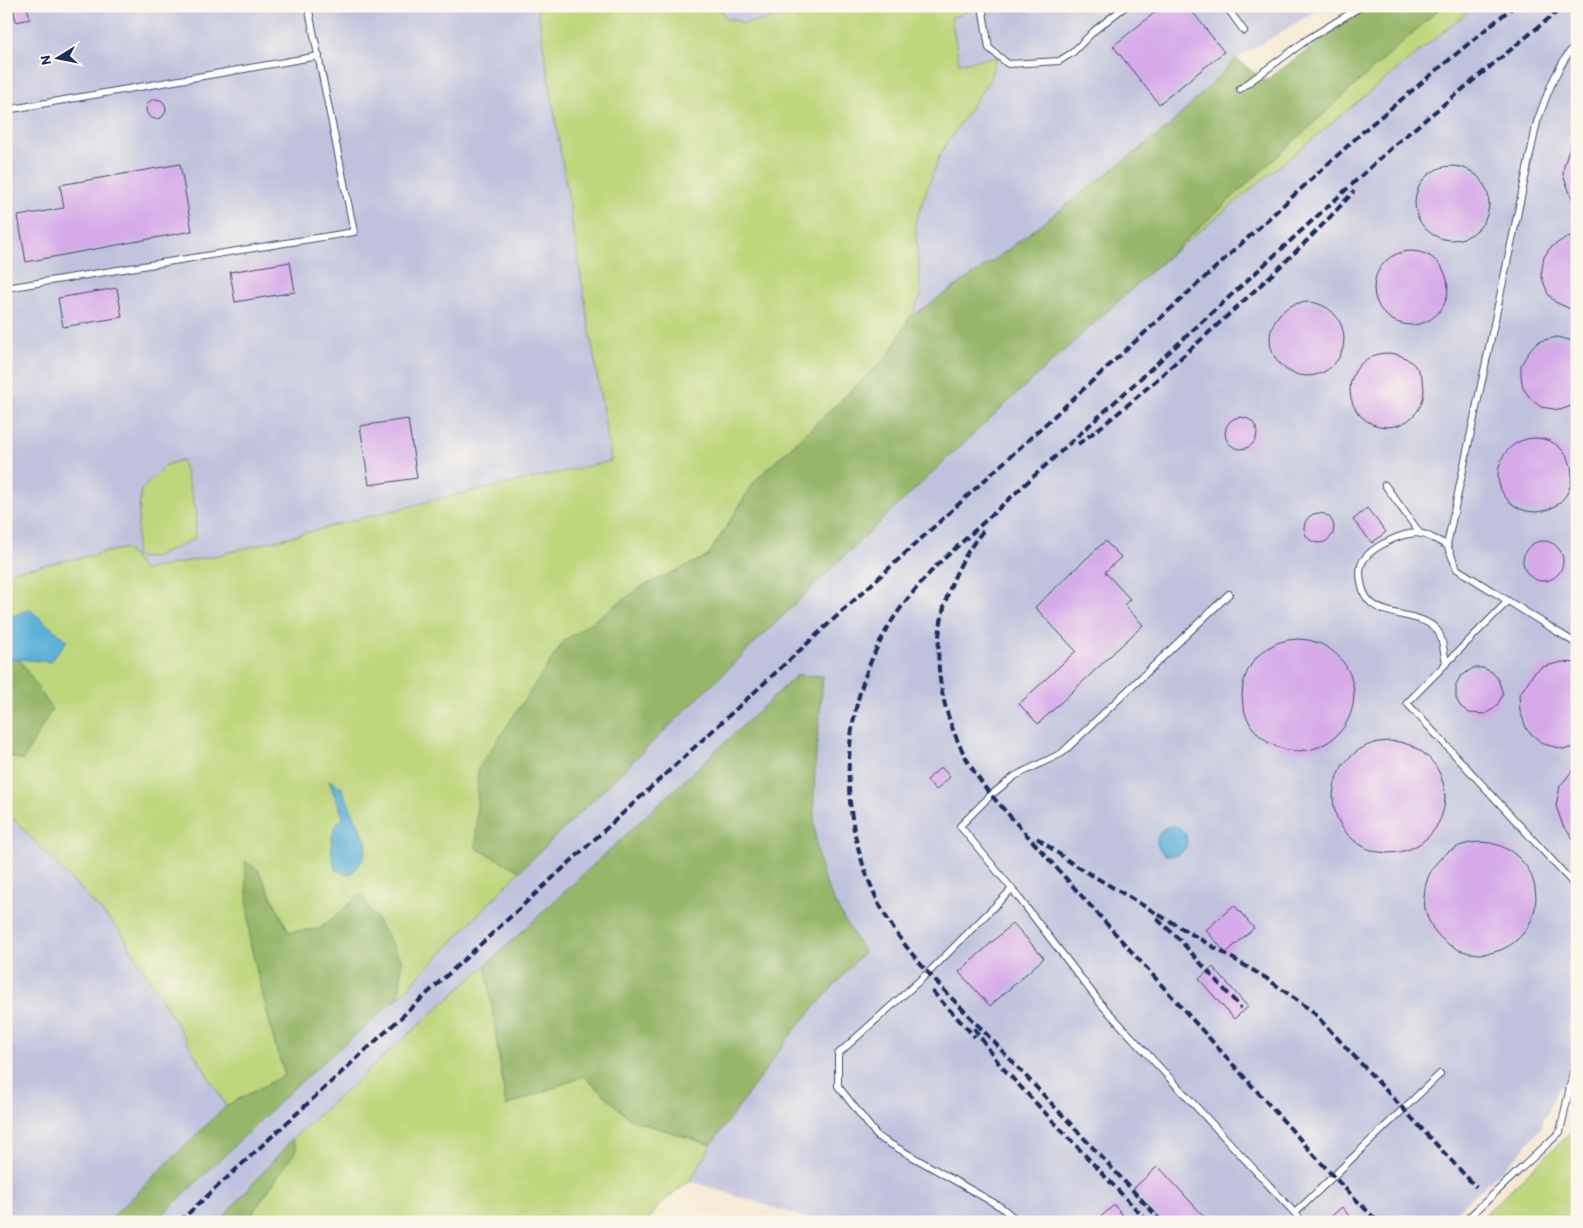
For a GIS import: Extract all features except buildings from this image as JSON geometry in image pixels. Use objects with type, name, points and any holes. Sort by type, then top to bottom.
[{"type":"lane","points":[[6,288],[354,232],[308,6]]},
{"type":"lane","points":[[982,6],[990,48],[1008,64],[1059,60],[1072,53],[1095,30],[1126,6]]},
{"type":"lane","points":[[1226,6],[1244,31]]},
{"type":"lane","points":[[1240,89],[1308,39],[1362,6]]},
{"type":"lane","points":[[1577,43],[1566,55],[1549,90],[1537,122],[1447,545],[1457,569],[1577,644]]},
{"type":"lane","points":[[6,110],[319,56]]},
{"type":"lane","points":[[1385,485],[1418,532],[1447,545]]},
{"type":"lane","points":[[1418,532],[1396,537],[1376,548],[1362,563],[1360,576],[1363,593],[1380,609],[1426,621],[1439,632],[1446,663]]},
{"type":"lane","points":[[1228,594],[1062,753],[1015,776],[991,795],[960,826],[1102,1004],[1304,1222]]},
{"type":"lane","points":[[1508,601],[1407,703],[1571,881],[1577,895]]},
{"type":"lane","points":[[1012,889],[929,972],[838,1054],[838,1086],[878,1137],[1001,1206],[1019,1222]]},
{"type":"lane","points":[[1464,1222],[1560,1132],[1577,1055]]},
{"type":"lane","points":[[1295,1213],[1440,1074]]},
{"type":"shaded area","points":[[6,6],[537,6],[611,461],[430,501],[214,556],[143,570],[125,548],[6,573]]},
{"type":"shaded area","points":[[718,6],[841,6],[743,24],[726,19]]},
{"type":"shaded area","points":[[971,6],[1324,6],[1236,59],[1167,128],[993,261],[909,318],[921,297],[915,224],[940,154],[989,80],[996,57],[959,63],[951,16],[968,10]]},
{"type":"shaded area","points":[[1475,6],[1577,6],[1577,1091],[1559,1086],[1540,1129],[1516,1157],[1445,1222],[819,1222],[690,1181],[711,1145],[792,1033],[863,952],[842,917],[827,885],[818,856],[814,825],[816,756],[823,676],[797,675],[486,965],[292,1139],[219,1222],[155,1222],[298,1084],[399,997],[520,871],[864,537],[999,410],[1158,265]]},
{"type":"shaded area","points":[[6,811],[121,932],[226,1106],[107,1222],[6,1222]]},
{"type":"green space","points":[[537,6],[718,6],[726,19],[734,19],[743,24],[841,6],[971,6],[964,14],[951,17],[959,63],[997,57],[989,80],[940,154],[915,223],[921,297],[889,355],[755,481],[708,556],[643,586],[476,848],[520,871],[399,997],[402,961],[361,895],[320,929],[289,932],[258,870],[250,942],[276,1048],[285,1075],[226,1106],[121,932],[6,811],[6,755],[23,760],[19,659],[6,660],[6,578],[15,571],[126,548],[143,570],[214,556],[430,501],[611,461]]},
{"type":"green space","points":[[1369,6],[1442,6],[999,410],[864,537],[520,871],[476,848],[478,769],[564,641],[643,586],[708,556],[755,481],[889,355],[909,318],[993,261],[1167,128],[1236,59],[1265,81]]},
{"type":"green space","points":[[1442,6],[1475,6],[1158,265]]},
{"type":"green space","points":[[182,460],[197,514],[194,539],[154,558],[135,557],[141,490],[166,465]]},
{"type":"green space","points":[[19,659],[52,709],[23,760],[6,755],[6,660]]},
{"type":"green space","points":[[797,675],[823,676],[814,790],[815,835],[818,856],[825,882],[843,918],[864,952],[792,1033],[711,1145],[630,1119],[584,1076],[506,1106],[486,965]]},
{"type":"green space","points":[[245,861],[258,870],[289,932],[320,929],[361,894],[402,961],[399,997],[298,1084],[155,1222],[107,1222],[226,1106],[285,1075],[276,1048],[250,942]]},
{"type":"green space","points":[[486,965],[506,1105],[584,1076],[630,1119],[711,1145],[690,1181],[661,1203],[647,1222],[246,1222],[297,1149],[292,1139]]},
{"type":"green space","points":[[1577,1126],[1577,1222],[1477,1222]]},
{"type":"green space","points":[[292,1139],[297,1149],[246,1222],[219,1222]]},
{"type":"water","points":[[29,609],[67,641],[50,662],[19,659],[6,660],[6,619]]},
{"type":"water","points":[[329,780],[341,787],[367,843],[364,858],[353,872],[346,875],[335,869],[332,857],[333,835],[337,823],[343,820]]},
{"type":"water","points":[[1172,826],[1178,827],[1186,835],[1186,847],[1178,855],[1172,856],[1166,855],[1158,847],[1157,841],[1158,835],[1166,827]]},
{"type":"railway","points":[[179,1222],[1367,128],[1514,6]]},
{"type":"railway","points":[[1162,1222],[932,977],[893,928],[874,893],[861,857],[852,818],[849,779],[851,740],[858,702],[870,664],[887,629],[898,612],[936,566],[1398,142],[1564,6]]},
{"type":"railway","points":[[1078,444],[1137,397],[1235,308],[1296,251],[1354,191]]},
{"type":"railway","points":[[983,531],[962,562],[948,595],[940,629],[939,664],[943,698],[954,732],[970,765],[991,795],[1333,1176],[1378,1222]]},
{"type":"railway","points":[[1037,838],[1073,864],[1266,978],[1312,1011],[1476,1187]]},
{"type":"railway","points":[[1157,919],[1178,938],[1241,1008]]},
{"type":"railway","points":[[932,991],[975,1037]]},
{"type":"railway","points":[[974,1028],[1000,1065],[1148,1222]]}]
